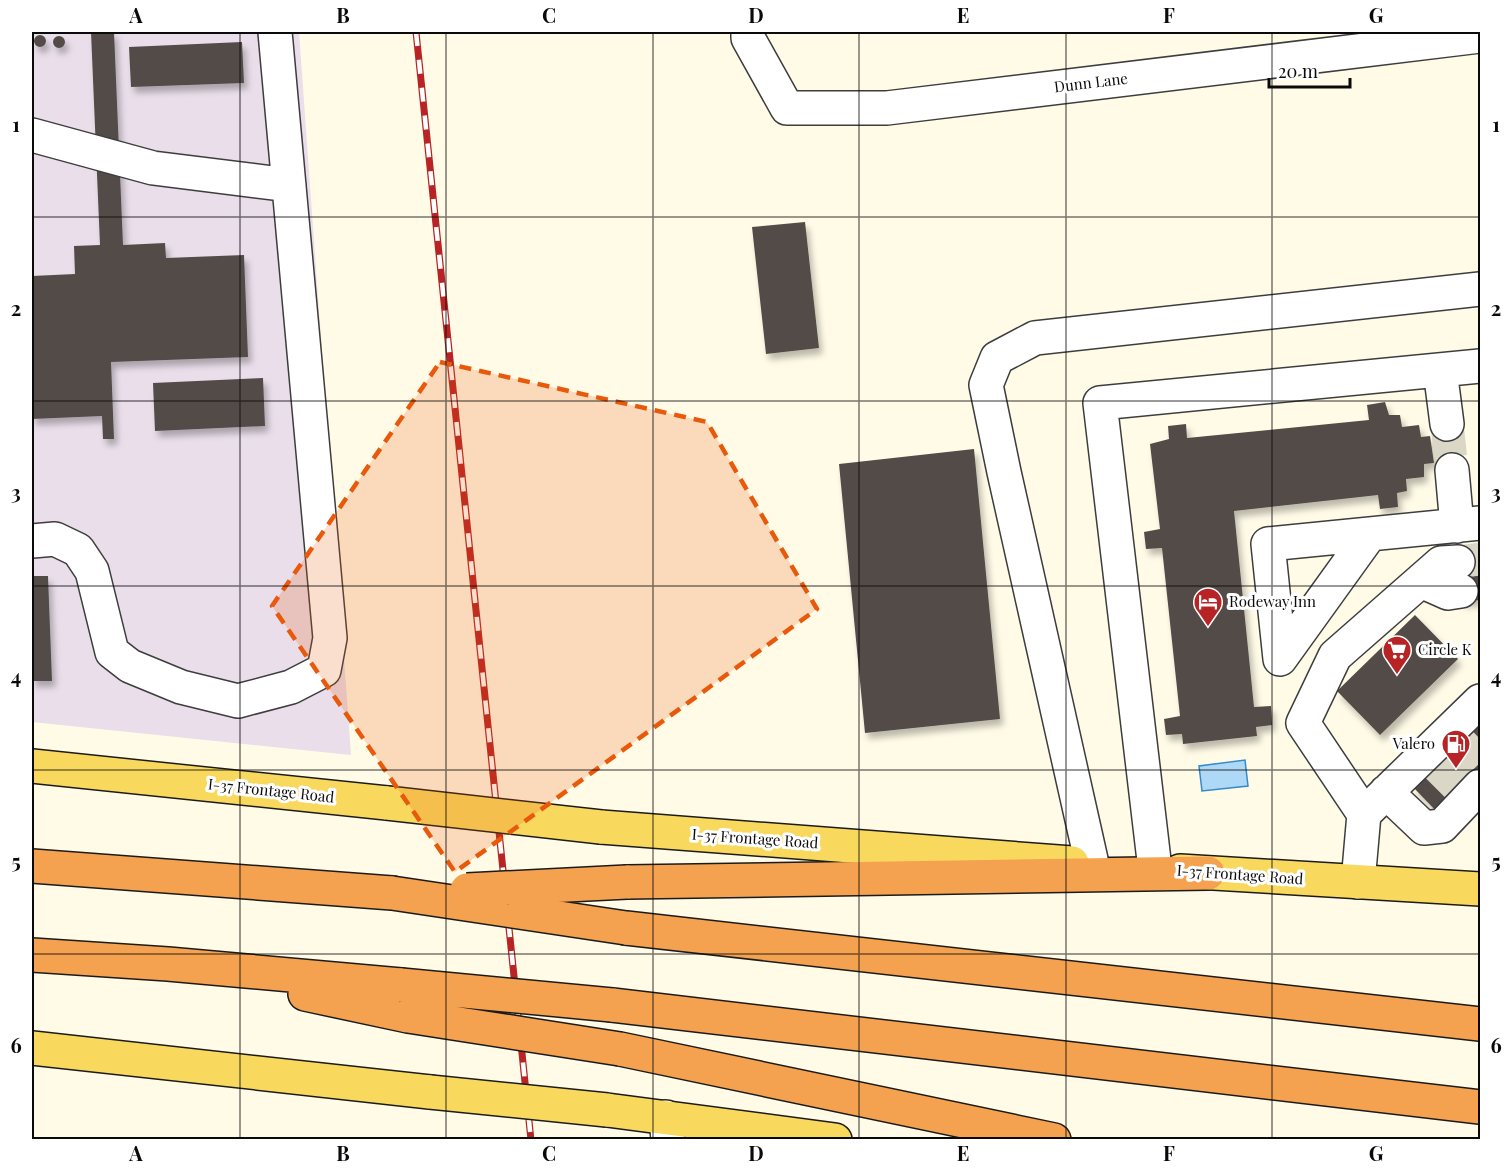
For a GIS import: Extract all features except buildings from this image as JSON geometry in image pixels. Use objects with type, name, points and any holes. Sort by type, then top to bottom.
[{"type":"highway","points":[[32,866],[392,893],[626,928],[1480,1024]]},
{"type":"highway","points":[[392,893],[627,882],[1208,873]]},
{"type":"highway","points":[[32,955],[168,964],[612,1005],[1480,1107]]},
{"type":"highway","points":[[168,964],[408,1016],[620,1049],[1054,1140]]},
{"type":"main road","name":"I-37 Frontage Road","points":[[32,766],[601,827],[1208,873],[1480,889]]},
{"type":"main road","points":[[32,1048],[607,1110],[667,1128],[835,1140]]},
{"type":"street","points":[[32,541],[55,539],[78,550],[92,572],[112,652],[130,666],[181,687],[238,701],[291,687],[324,670],[330,638],[275,32]]},
{"type":"street","name":"Dunn Lane","points":[[747,32],[748,38],[787,108],[886,108],[1480,36]]},
{"type":"street","points":[[32,135],[153,168],[289,185]]},
{"type":"street","points":[[1092,864],[1004,472],[987,385],[997,358],[1035,338],[1480,289]]},
{"type":"street","points":[[1155,869],[1100,403],[1480,366]]},
{"type":"street","points":[[1440,370],[1447,424]]},
{"type":"street","points":[[1370,534],[1469,524],[1452,470]]},
{"type":"street","points":[[1459,576],[1441,563],[1335,656],[1303,723],[1375,803],[1424,828],[1442,826],[1470,792]]},
{"type":"street","points":[[1358,882],[1375,803],[1457,732]]},
{"type":"highlighted area","points":[[440,362],[707,422],[817,609],[455,872],[272,606]]},
{"type":"shaded area","points":[[32,32],[299,32],[351,755],[32,722]]},
{"type":"water","points":[[1245,760],[1248,786],[1202,791],[1199,766]]},
{"type":"tunnel","points":[[1447,424],[1452,470]]},
{"type":"tunnel","points":[[1458,562],[1480,559]]},
{"type":"tunnel","points":[[1460,742],[1480,763]]},
{"type":"tunnel","points":[[1436,765],[1462,791]]},
{"type":"railway","points":[[416,32],[531,1140]]},
{"type":"place","name":"Rodeway Inn","points":[[1208,628]]},
{"type":"place","name":"Circle K","points":[[1397,676]]},
{"type":"place","name":"Valero","points":[[1456,770]]}]
